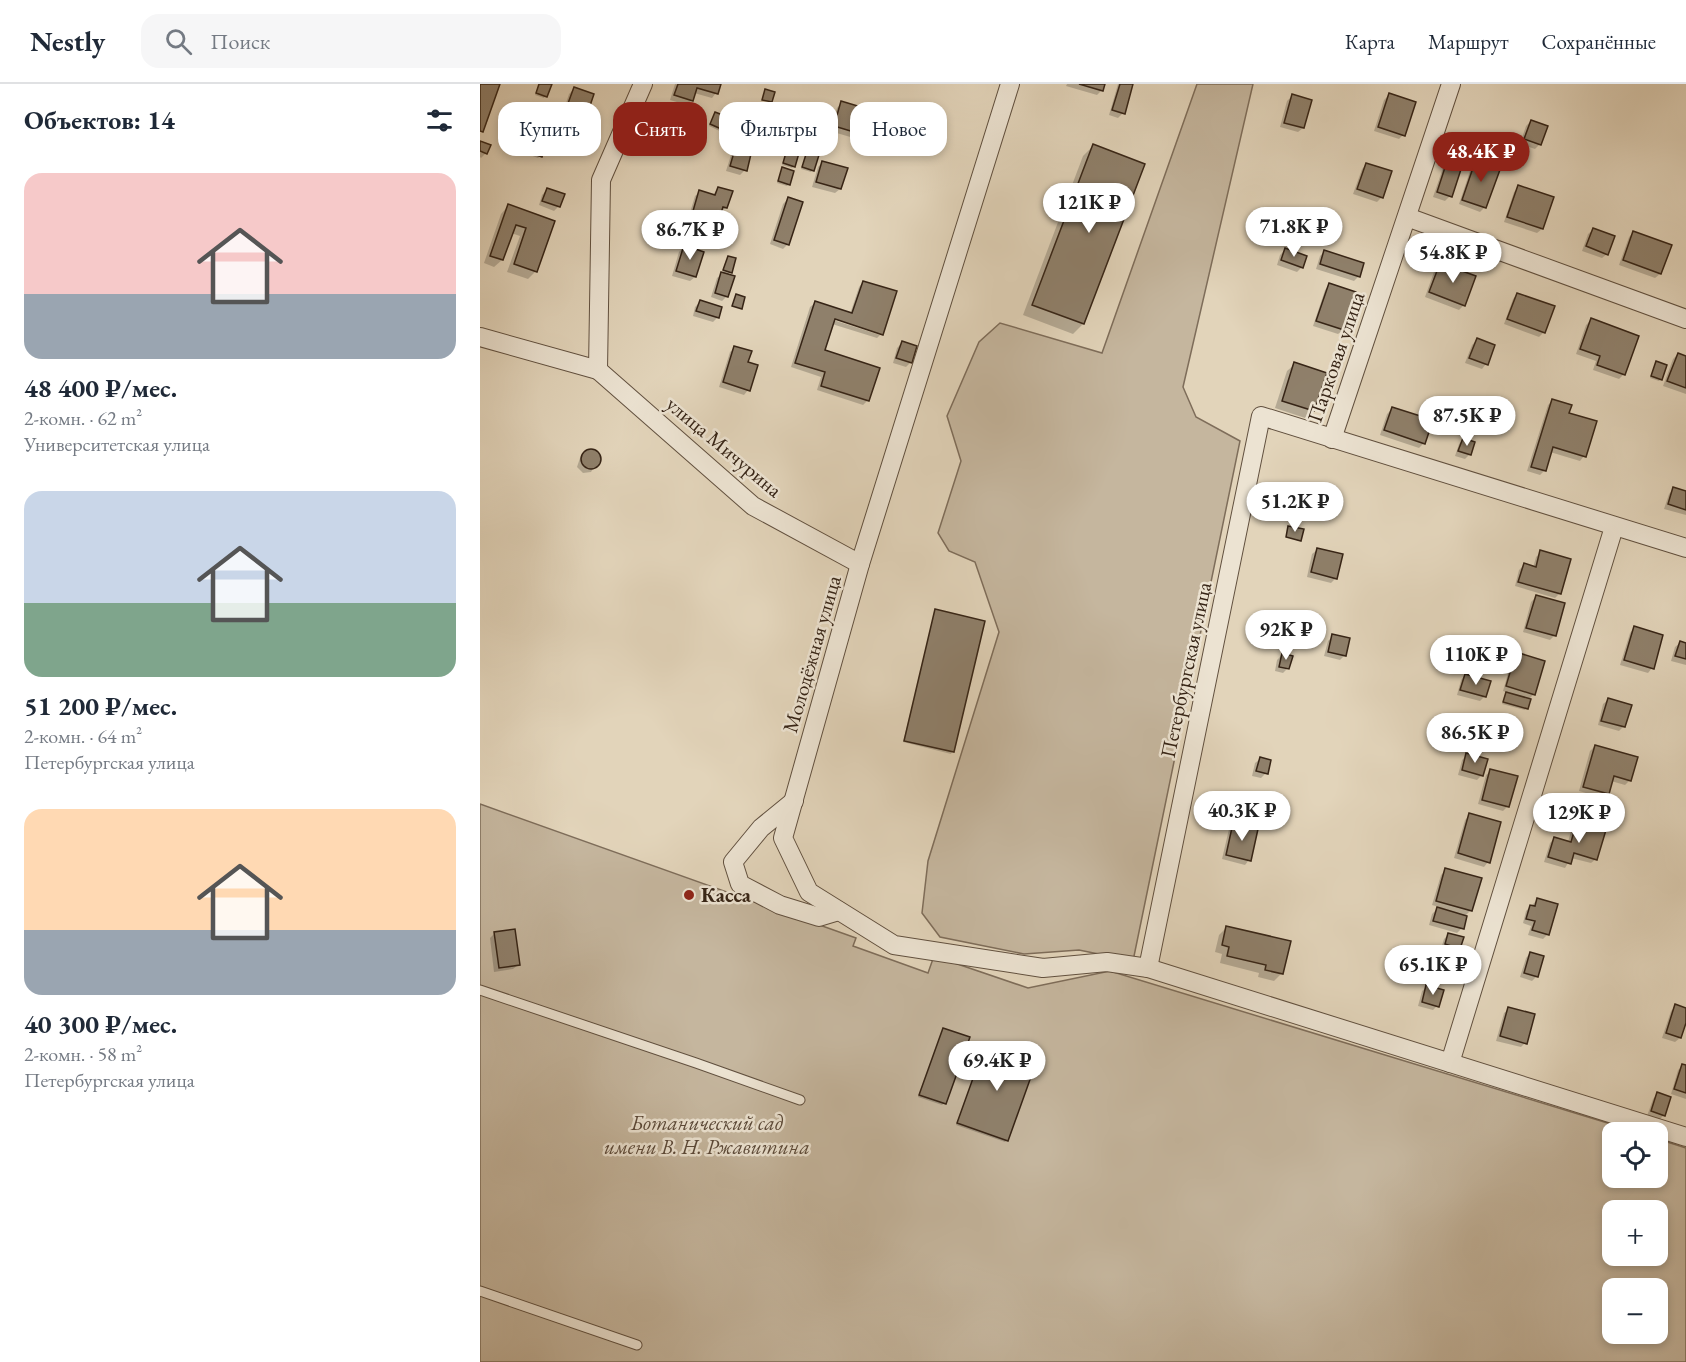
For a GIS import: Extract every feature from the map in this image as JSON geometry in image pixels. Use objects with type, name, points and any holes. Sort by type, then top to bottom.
[{"type":"street","points":[[598,370],[601,180],[643,84]]},
{"type":"street","name":"Молодёжная улица","points":[[1010,84],[860,564],[783,838],[809,892],[894,945],[1043,968],[1107,962],[1148,969],[1686,1137]]},
{"type":"street","name":"Парковая улица","points":[[1332,439],[1452,84]]},
{"type":"street","points":[[1407,217],[1686,319]]},
{"type":"street","name":"улица Мичурина","points":[[480,337],[598,370],[753,506],[860,564]]},
{"type":"street","name":"Петербургская улица","points":[[1148,969],[1261,416],[1332,439]]},
{"type":"street","points":[[1332,439],[1686,548]]},
{"type":"street","points":[[1450,1063],[1614,527]]},
{"type":"street","points":[[794,801],[761,828],[733,862],[740,884],[780,905],[819,917],[839,911]]},
{"type":"lane","points":[[480,990],[800,1100]]},
{"type":"lane","points":[[480,1291],[637,1345]]},
{"type":"green space","points":[[1197,84],[1253,84],[1183,387],[1196,417],[1240,441],[1133,961],[1079,950],[1024,954],[940,937],[922,913],[928,861],[999,632],[975,562],[949,551],[938,533],[961,461],[947,416],[979,342],[1000,323],[1102,353]]},
{"type":"green space","name":"Ботанический сад имени В. Н. Ржавитина","points":[[480,804],[856,938],[853,946],[928,973],[934,956],[1028,988],[1110,971],[1604,1122],[1602,1122],[1602,1188],[1668,1188],[1668,1142],[1686,1148],[1686,1362],[480,1362]]},
{"type":"building","points":[[480,84],[500,84],[483,132],[480,131]]},
{"type":"building","points":[[539,84],[552,84],[547,97],[536,93]]},
{"type":"building","points":[[678,84],[721,84],[718,94],[697,88],[693,101],[674,95]]},
{"type":"building","points":[[1079,84],[1105,84],[1103,91]]},
{"type":"building","points":[[1120,84],[1133,84],[1125,114],[1112,110]]},
{"type":"building","points":[[574,87],[594,94],[591,102],[569,102]]},
{"type":"building","points":[[765,89],[775,92],[772,102],[762,100]]},
{"type":"building","points":[[1389,93],[1416,102],[1405,136],[1378,127]]},
{"type":"building","points":[[1292,94],[1312,100],[1304,128],[1284,123]]},
{"type":"building","points":[[841,101],[850,104],[850,131],[838,127]]},
{"type":"building","points":[[715,112],[719,114],[719,128],[710,124]]},
{"type":"building","points":[[1531,120],[1548,126],[1541,145],[1524,139]]},
{"type":"building","points":[[480,141],[491,145],[487,154],[480,151]]},
{"type":"building","points":[[1093,144],[1145,164],[1084,324],[1032,305]]},
{"type":"building","points":[[1450,152],[1465,157],[1452,197],[1437,192]]},
{"type":"building","points":[[733,156],[751,156],[747,171],[730,166]]},
{"type":"building","points":[[785,156],[798,156],[795,167],[783,163]]},
{"type":"building","points":[[805,156],[819,156],[814,171],[802,167]]},
{"type":"building","points":[[1476,159],[1501,167],[1486,208],[1462,200]]},
{"type":"building","points":[[822,161],[848,168],[841,189],[816,182]]},
{"type":"building","points":[[1366,163],[1392,171],[1383,198],[1357,189]]},
{"type":"building","points":[[782,167],[794,171],[790,185],[778,181]]},
{"type":"building","points":[[1518,185],[1554,197],[1543,229],[1507,217]]},
{"type":"building","points":[[718,187],[733,191],[727,208],[723,207],[719,219],[693,211],[699,190],[715,195]]},
{"type":"building","points":[[547,188],[565,194],[560,207],[542,201]]},
{"type":"building","points":[[788,197],[803,202],[789,245],[774,240]]},
{"type":"building","points":[[508,204],[555,221],[537,272],[514,264],[526,228],[516,225],[503,260],[490,256]]},
{"type":"building","points":[[1593,228],[1615,236],[1608,255],[1586,246]]},
{"type":"building","points":[[1633,231],[1672,245],[1661,274],[1623,260]]},
{"type":"building","points":[[684,245],[704,252],[696,277],[676,271]]},
{"type":"building","points":[[1285,248],[1307,256],[1303,268],[1281,260]]},
{"type":"building","points":[[1324,250],[1364,263],[1360,277],[1320,264]]},
{"type":"building","points":[[728,256],[736,258],[732,273],[723,270]]},
{"type":"building","points":[[1440,263],[1476,276],[1465,306],[1429,292]]},
{"type":"building","points":[[721,272],[735,276],[728,297],[715,293]]},
{"type":"building","points":[[863,281],[897,291],[883,335],[835,319],[825,350],[880,368],[869,401],[821,386],[825,372],[795,363],[815,301],[852,313]]},
{"type":"building","points":[[1329,283],[1356,292],[1344,330],[1316,321]]},
{"type":"building","points":[[1517,293],[1555,306],[1545,333],[1507,319]]},
{"type":"building","points":[[736,294],[745,297],[742,309],[732,306]]},
{"type":"building","points":[[700,300],[722,307],[719,318],[696,311]]},
{"type":"building","points":[[1591,318],[1639,336],[1625,375],[1597,365],[1600,356],[1580,349]]},
{"type":"building","points":[[1477,338],[1495,345],[1488,365],[1469,358]]},
{"type":"building","points":[[902,341],[917,346],[912,363],[896,358]]},
{"type":"building","points":[[734,346],[752,351],[748,362],[758,365],[750,391],[723,382]]},
{"type":"building","points":[[1678,353],[1686,356],[1686,388],[1667,381]]},
{"type":"building","points":[[1656,361],[1667,365],[1662,380],[1651,376]]},
{"type":"building","points":[[1294,362],[1327,373],[1314,411],[1282,401]]},
{"type":"building","points":[[1552,399],[1572,405],[1569,413],[1597,421],[1586,457],[1553,447],[1546,471],[1531,467]]},
{"type":"building","points":[[1392,407],[1433,420],[1425,444],[1384,430]]},
{"type":"building","points":[[1463,438],[1475,442],[1471,455],[1458,451]]},
{"type":"building","points":[[591,449],[598,452],[601,459],[598,466],[591,469],[584,466],[581,459],[584,452]]},
{"type":"building","points":[[1673,487],[1686,491],[1686,510],[1668,504]]},
{"type":"building","points":[[1288,526],[1304,529],[1301,541],[1286,537]]},
{"type":"building","points":[[1317,548],[1343,554],[1337,579],[1311,572]]},
{"type":"building","points":[[1540,550],[1571,559],[1561,594],[1518,582],[1524,563],[1536,567]]},
{"type":"building","points":[[1536,595],[1565,603],[1556,636],[1526,628]]},
{"type":"building","points":[[935,609],[985,621],[954,752],[904,741]]},
{"type":"building","points":[[1634,626],[1663,635],[1654,669],[1624,660]]},
{"type":"building","points":[[1332,634],[1350,638],[1346,656],[1328,652]]},
{"type":"building","points":[[1680,641],[1686,643],[1686,659],[1675,656]]},
{"type":"building","points":[[1516,652],[1545,661],[1535,695],[1506,686]]},
{"type":"building","points":[[1282,653],[1293,656],[1289,669],[1279,667]]},
{"type":"building","points":[[1465,674],[1491,681],[1486,697],[1460,690]]},
{"type":"building","points":[[1506,692],[1531,699],[1528,709],[1503,702]]},
{"type":"building","points":[[1608,698],[1632,705],[1625,727],[1601,721]]},
{"type":"building","points":[[1595,745],[1638,757],[1631,781],[1614,776],[1609,794],[1583,787]]},
{"type":"building","points":[[1466,753],[1488,759],[1483,776],[1462,770]]},
{"type":"building","points":[[1260,757],[1271,760],[1268,774],[1256,771]]},
{"type":"building","points":[[1490,769],[1518,776],[1509,807],[1482,800]]},
{"type":"building","points":[[1469,813],[1501,822],[1490,863],[1458,853]]},
{"type":"building","points":[[1577,821],[1606,830],[1597,860],[1574,853],[1571,864],[1548,857],[1554,837],[1571,842]]},
{"type":"building","points":[[1233,823],[1258,829],[1251,861],[1226,855]]},
{"type":"building","points":[[1445,868],[1482,878],[1472,911],[1436,901]]},
{"type":"building","points":[[1537,898],[1558,904],[1549,935],[1532,930],[1535,921],[1526,919],[1530,905],[1535,906]]},
{"type":"building","points":[[1437,907],[1467,916],[1464,929],[1433,921]]},
{"type":"building","points":[[1226,926],[1291,941],[1283,974],[1265,970],[1266,965],[1227,956],[1229,947],[1222,945]]},
{"type":"building","points":[[515,929],[520,965],[499,968],[494,932]]},
{"type":"building","points":[[1448,933],[1464,937],[1460,949],[1445,944]]},
{"type":"building","points":[[1530,952],[1544,956],[1538,977],[1524,973]]},
{"type":"building","points":[[1426,985],[1444,990],[1439,1007],[1422,1002]]},
{"type":"building","points":[[1675,1004],[1686,1008],[1686,1023],[1681,1038],[1666,1033]]},
{"type":"building","points":[[1508,1007],[1535,1014],[1527,1044],[1500,1036]]},
{"type":"building","points":[[943,1028],[970,1037],[946,1104],[919,1095]]},
{"type":"building","points":[[986,1042],[1037,1060],[1008,1141],[957,1123]]},
{"type":"building","points":[[1682,1064],[1686,1065],[1686,1093],[1674,1089]]},
{"type":"building","points":[[1657,1092],[1671,1097],[1665,1116],[1651,1111]]},
{"type":"place","name":"Касса","points":[[689,895]]}]
